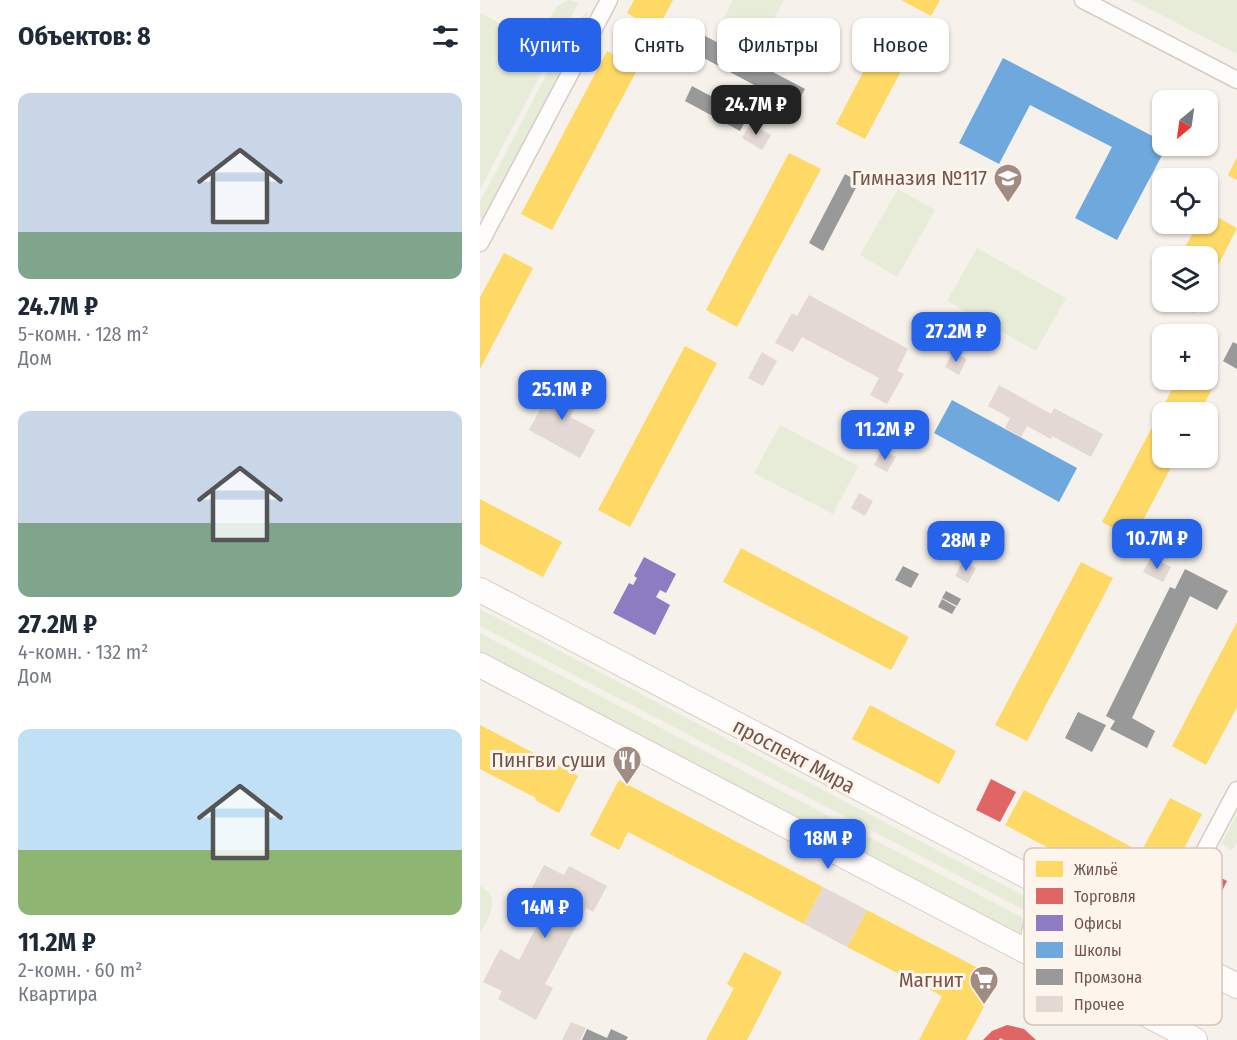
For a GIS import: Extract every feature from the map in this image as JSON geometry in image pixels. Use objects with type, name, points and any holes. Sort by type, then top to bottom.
[{"type":"main road","name":"проспект Мира","points":[[480,590],[1024,876]]},
{"type":"main road","points":[[480,665],[1024,949]]},
{"type":"main road","points":[[1167,1025],[1195,1040]]},
{"type":"street","points":[[480,243],[609,0]]},
{"type":"street","points":[[1083,0],[1237,80]]},
{"type":"street","points":[[1206,848],[1237,790]]},
{"type":"green space","points":[[568,0],[579,2],[571,18],[550,18],[557,6]]},
{"type":"green space","points":[[733,0],[784,0],[774,18],[724,18]]},
{"type":"green space","points":[[1132,0],[1237,0],[1237,54]]},
{"type":"green space","points":[[587,12],[588,18],[580,18]]},
{"type":"green space","points":[[480,13],[498,23],[498,72],[542,72],[480,189]]},
{"type":"green space","points":[[548,72],[563,72],[485,220],[480,218],[480,202]]},
{"type":"green space","points":[[898,189],[935,210],[897,277],[860,255]]},
{"type":"green space","points":[[977,248],[1066,298],[1036,351],[947,301]]},
{"type":"green space","points":[[780,425],[858,466],[833,514],[754,473]]},
{"type":"green space","points":[[480,609],[1024,896],[1024,910],[480,626]]},
{"type":"green space","points":[[480,633],[1024,918],[1024,939],[480,653]]},
{"type":"green space","points":[[1237,814],[1237,843],[1232,850],[1221,844]]},
{"type":"green space","points":[[480,886],[491,896],[492,907],[480,933]]},
{"type":"building: Жильё","points":[[634,0],[673,0],[663,18],[636,18],[627,13]]},
{"type":"building: Жильё","points":[[901,0],[940,0],[931,16]]},
{"type":"building: Жильё","points":[[607,51],[613,54],[613,72],[636,72],[552,230],[521,214],[596,72],[601,72],[601,62]]},
{"type":"building: Жильё","points":[[863,72],[901,72],[865,139],[836,124]]},
{"type":"building: Жильё","points":[[789,153],[821,169],[737,327],[706,310]]},
{"type":"building: Жильё","points":[[1237,157],[1237,180],[1228,175]]},
{"type":"building: Жильё","points":[[1218,218],[1237,228],[1218,265],[1218,246],[1186,246],[1192,234],[1218,234]]},
{"type":"building: Жильё","points":[[504,253],[533,268],[480,369],[480,297]]},
{"type":"building: Жильё","points":[[685,346],[717,363],[630,527],[598,510]]},
{"type":"building: Жильё","points":[[1172,390],[1211,390],[1205,402],[1165,402]]},
{"type":"building: Жильё","points":[[1152,427],[1152,468],[1171,468],[1133,539],[1102,522]]},
{"type":"building: Жильё","points":[[480,499],[562,542],[543,577],[480,544]]},
{"type":"building: Жильё","points":[[741,548],[909,637],[891,670],[723,582]]},
{"type":"building: Жильё","points":[[1081,562],[1113,578],[1027,741],[995,725]]},
{"type":"building: Жильё","points":[[1237,622],[1237,707],[1206,765],[1172,746]]},
{"type":"building: Жильё","points":[[870,705],[956,751],[939,784],[852,739]]},
{"type":"building: Жильё","points":[[480,725],[578,776],[559,813],[535,800],[536,798],[480,769]]},
{"type":"building: Жильё","points":[[619,780],[823,887],[804,924],[628,832],[619,850],[590,835]]},
{"type":"building: Жильё","points":[[1024,790],[1133,848],[1049,848],[1005,825]]},
{"type":"building: Жильё","points":[[1170,798],[1202,814],[1184,848],[1143,848]]},
{"type":"building: Жильё","points":[[867,910],[999,979],[966,1040],[919,1040],[942,996],[847,947]]},
{"type":"building: Жильё","points":[[744,952],[782,972],[747,1040],[706,1040],[734,988],[727,984]]},
{"type":"building: Торговля","points":[[991,779],[1016,792],[1000,822],[976,810]]},
{"type":"building: Торговля","points":[[1222,878],[1227,881],[1222,891]]},
{"type":"building: Торговля","points":[[1007,1025],[1024,1029],[1036,1040],[1000,1038],[999,1040],[983,1040],[992,1031]]},
{"type":"building: Офисы","points":[[644,557],[676,574],[666,593],[660,590],[656,597],[670,605],[655,635],[613,613],[629,583],[633,585],[637,578],[634,576]]},
{"type":"building: Школы","points":[[1003,58],[1152,136],[1152,156],[1162,156],[1155,168],[1152,168],[1152,174],[1117,240],[1075,218],[1112,147],[1030,105],[999,164],[959,143]]},
{"type":"building: Школы","points":[[952,400],[1077,468],[1059,502],[934,433]]},
{"type":"building: Промзона","points":[[705,36],[717,42],[717,65],[705,59]]},
{"type":"building: Промзона","points":[[730,72],[773,72],[805,89],[795,107]]},
{"type":"building: Промзона","points":[[692,86],[748,116],[740,131],[685,101]]},
{"type":"building: Промзона","points":[[845,174],[859,182],[823,251],[809,243]]},
{"type":"building: Промзона","points":[[1233,342],[1237,344],[1237,369],[1223,361]]},
{"type":"building: Промзона","points":[[903,566],[919,574],[911,588],[895,580]]},
{"type":"building: Промзона","points":[[1185,569],[1228,591],[1217,610],[1190,596],[1132,718],[1155,731],[1147,748],[1110,729],[1115,721],[1106,716],[1170,587],[1175,589]]},
{"type":"building: Промзона","points":[[946,591],[961,599],[957,606],[942,598]]},
{"type":"building: Промзона","points":[[942,599],[956,607],[952,614],[938,607]]},
{"type":"building: Промзона","points":[[1078,712],[1106,725],[1092,752],[1065,738]]},
{"type":"building: Промзона","points":[[587,1029],[607,1038],[611,1029],[628,1037],[626,1040],[582,1040]]},
{"type":"building: Прочее","points":[[750,123],[771,135],[762,150],[742,138]]},
{"type":"building: Прочее","points":[[809,295],[908,349],[897,371],[904,374],[887,404],[870,395],[879,378],[802,337],[793,352],[775,343],[792,313],[797,316]]},
{"type":"building: Прочее","points":[[762,352],[777,361],[763,386],[748,378]]},
{"type":"building: Прочее","points":[[953,352],[967,359],[959,375],[945,367]]},
{"type":"building: Прочее","points":[[556,380],[582,394],[570,417],[595,430],[580,458],[529,430]]},
{"type":"building: Прочее","points":[[999,385],[1051,414],[1054,408],[1103,434],[1091,457],[1052,436],[1051,439],[1027,426],[1021,437],[1005,428],[1010,418],[988,406]]},
{"type":"building: Прочее","points":[[882,450],[896,457],[887,472],[874,465]]},
{"type":"building: Прочее","points":[[859,493],[873,501],[865,516],[851,508]]},
{"type":"building: Прочее","points":[[981,527],[995,535],[987,550],[973,542]]},
{"type":"building: Прочее","points":[[1151,557],[1171,567],[1163,582],[1143,572]]},
{"type":"building: Прочее","points":[[963,561],[976,568],[968,583],[955,576]]},
{"type":"building: Прочее","points":[[544,865],[564,875],[569,866],[607,886],[593,912],[586,908],[545,984],[553,988],[536,1020],[498,999],[502,991],[483,982],[500,949],[519,960],[547,907],[527,897]]},
{"type":"building: Прочее","points":[[823,887],[867,910],[847,947],[804,924]]},
{"type":"building: Прочее","points":[[571,1022],[586,1028],[580,1040],[562,1040]]},
{"type":"place","name":"Гимназия №117","points":[[1008,204]]},
{"type":"place","name":"Пингви суши","points":[[627,786]]},
{"type":"place","name":"Магнит","points":[[984,1006]]}]
